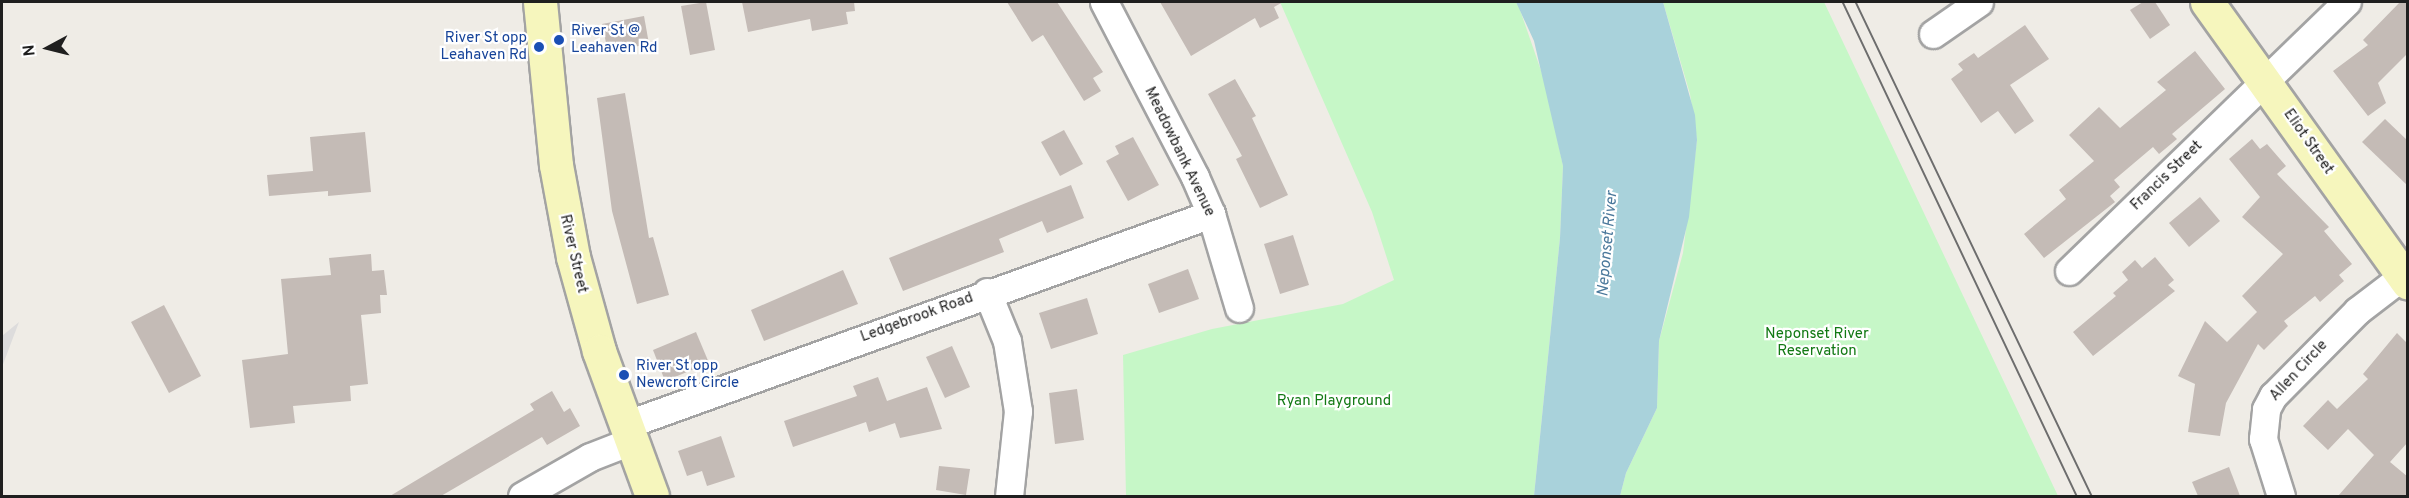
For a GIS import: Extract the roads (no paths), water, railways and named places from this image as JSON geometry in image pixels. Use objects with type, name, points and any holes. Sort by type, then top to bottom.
[{"type":"main road","name":"River Street","points":[[540,2],[566,226],[590,319],[628,433],[652,496]]},
{"type":"main road","name":"Eliot Street","points":[[2207,2],[2406,277]]},
{"type":"street","name":"Meadowbank Avenue","points":[[1104,2],[1211,214],[1239,308]]},
{"type":"street","points":[[1934,34],[1979,2]]},
{"type":"street","name":"Francis Street","points":[[2069,271],[2347,2]]},
{"type":"street","name":"Ledgebrook Road","points":[[522,496],[628,433],[987,292],[1211,214]]},
{"type":"street","name":"Allen Circle","points":[[2281,496],[2263,439],[2270,402],[2356,311],[2406,277]]},
{"type":"street","points":[[987,292],[1006,341],[1018,411],[1009,496]]},
{"type":"water","name":"Neponset River","points":[[1516,2],[1663,2],[1695,115],[1697,140],[1689,217],[1659,341],[1657,408],[1626,473],[1620,496],[1534,496],[1560,238],[1563,166],[1534,41]]},
{"type":"tram line","points":[[1843,2],[2077,496]]},
{"type":"tram line","points":[[1856,2],[2092,496]]},
{"type":"place","name":"River St @ Leahaven Rd","points":[[559,40]]},
{"type":"place","name":"River St opp Leahaven Rd","points":[[539,47]]},
{"type":"place","name":"River St opp Newcroft Circle","points":[[624,375]]},
{"type":"park label","name":"Neponset River Reservation","points":[[1817,342]]},
{"type":"park label","name":"Ryan Playground","points":[[1334,402]]}]
